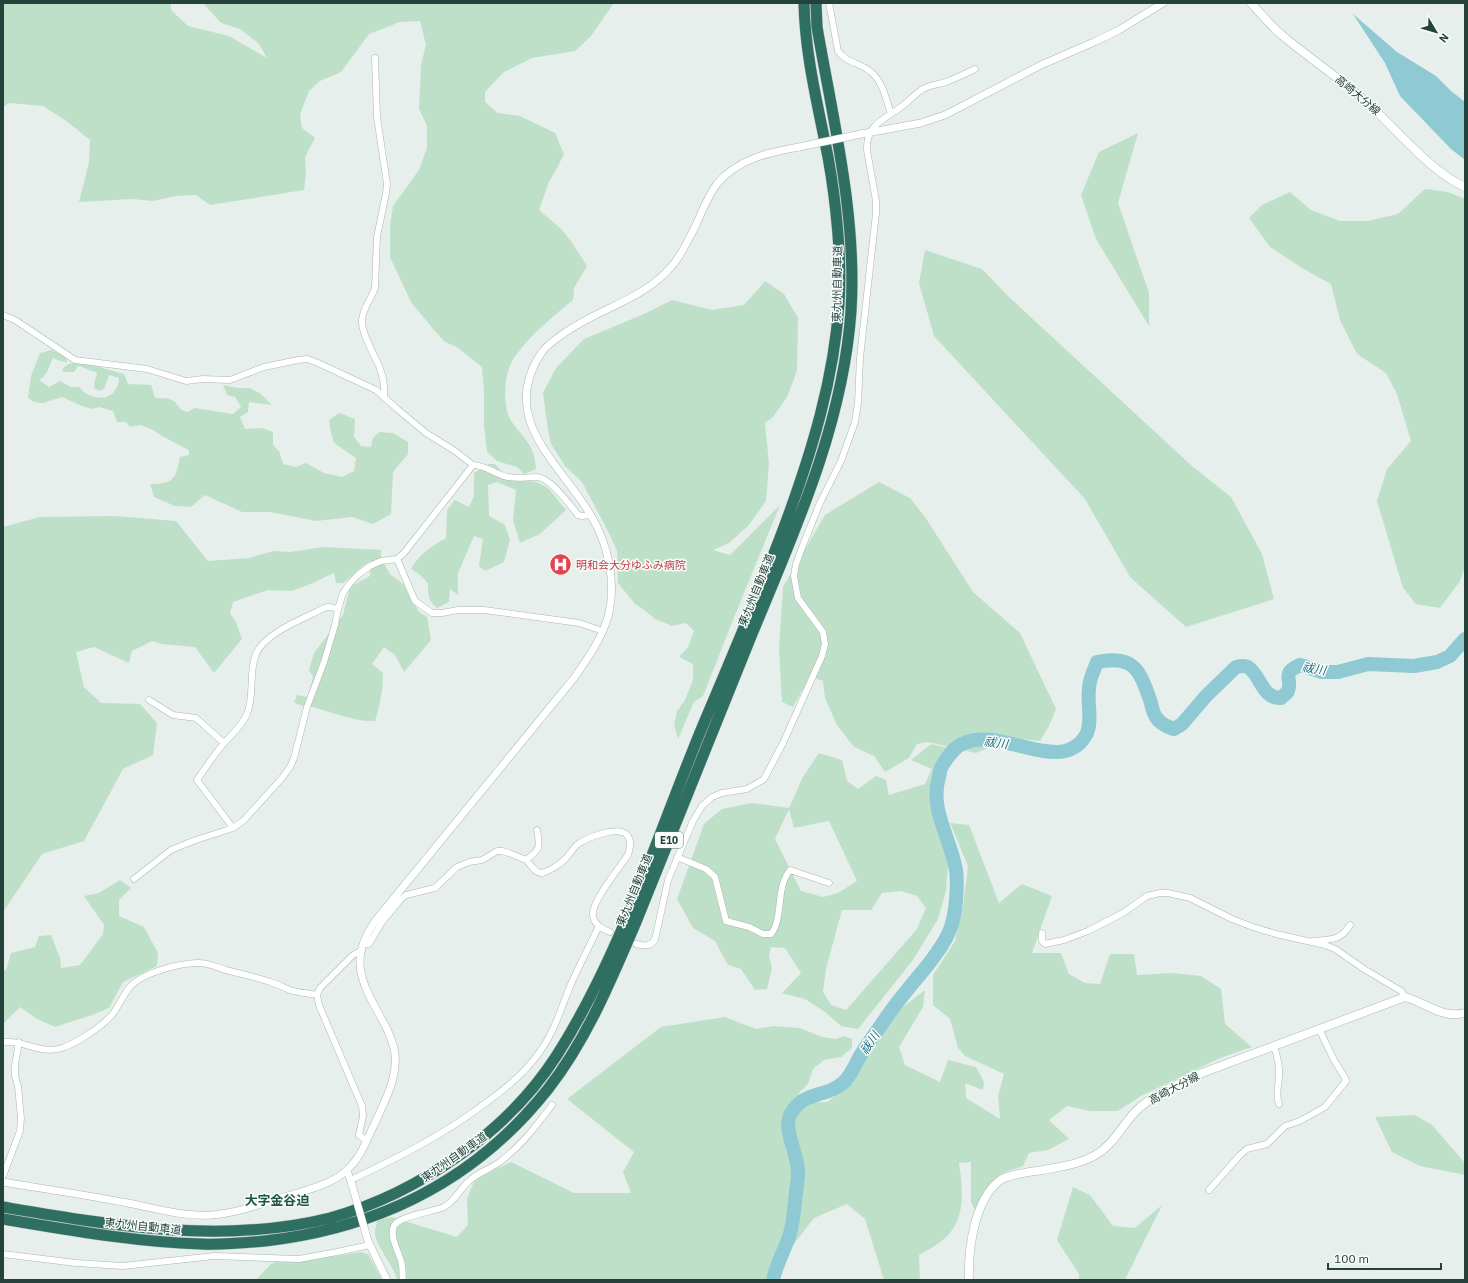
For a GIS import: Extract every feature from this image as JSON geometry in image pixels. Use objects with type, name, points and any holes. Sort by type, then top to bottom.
[{"type":"highway","name":"東九州自動車道","points":[[3,1207],[78,1220],[144,1228],[207,1232],[254,1230],[329,1218],[366,1206],[394,1194],[443,1167],[478,1142],[514,1110],[533,1089],[557,1056],[605,967],[627,918],[695,745],[766,574],[795,495],[820,417],[831,372],[840,296],[838,246],[835,205],[829,162],[804,26],[804,3]]},
{"type":"highway","name":"東九州自動車道","points":[[3,1219],[73,1231],[148,1241],[204,1244],[247,1243],[293,1238],[344,1226],[387,1211],[425,1193],[452,1177],[482,1156],[503,1138],[549,1088],[590,1024],[636,922],[799,518],[832,422],[842,383],[851,312],[851,249],[847,205],[817,27],[816,3]]},
{"type":"main road","name":"高崎大分線","points":[[1251,3],[1282,35],[1348,86],[1374,109],[1432,166],[1465,187]]},
{"type":"main road","name":"高崎大分線","points":[[969,1280],[968,1258],[978,1215],[983,1200],[989,1190],[1000,1180],[1086,1160],[1102,1151],[1138,1109],[1177,1085],[1202,1073],[1405,997]]},
{"type":"main road","points":[[1405,997],[1442,1013],[1453,1016],[1465,1014]]},
{"type":"street","points":[[828,3],[838,51],[842,57],[871,71],[880,82],[891,114]]},
{"type":"street","points":[[3,1182],[102,1198],[183,1214],[211,1215],[240,1210],[310,1189],[333,1180],[347,1170],[356,1160],[367,1141],[392,1083],[395,1072],[394,1049],[389,1034],[363,982],[360,964],[362,947],[367,934],[376,920],[574,678],[603,631],[609,612],[610,571],[605,547],[591,515],[552,462],[533,432],[527,413],[526,403],[529,378],[543,351],[577,324],[652,285],[670,269],[684,249],[712,192],[718,183],[736,167],[765,154],[870,132],[922,123],[945,115],[1041,65],[1119,30],[1163,3]]},
{"type":"street","points":[[375,58],[377,117],[385,173],[386,193],[377,237],[375,288],[366,306],[362,322],[384,384],[384,397]]},
{"type":"street","points":[[636,944],[645,946],[655,940],[668,880],[693,821],[702,806],[722,792],[747,789],[764,779],[783,743],[824,650],[825,644],[823,632],[806,611],[798,598],[794,576],[799,558],[820,503],[841,461],[856,417],[859,368],[867,286],[874,242],[876,208],[867,150],[870,132],[876,125],[924,89],[952,80],[975,70]]},
{"type":"street","points":[[3,314],[15,320],[75,360],[147,369],[186,381],[204,379],[230,380],[264,367],[307,359],[376,390],[426,433],[456,451],[473,465],[481,465],[508,477],[539,477],[546,480],[553,486],[578,515],[591,515]]},
{"type":"street","points":[[134,879],[171,850],[193,841],[234,828],[244,820],[290,767],[294,758],[306,708],[324,662],[343,592],[358,574],[370,566],[380,561],[397,559],[404,553],[473,465]]},
{"type":"street","points":[[397,559],[414,601],[432,613],[458,610],[484,610],[572,621],[603,631]]},
{"type":"street","points":[[234,828],[197,780],[224,743],[242,724],[247,714],[256,653],[262,645],[274,635],[298,620],[321,609],[329,607],[338,609]]},
{"type":"street","points":[[149,700],[173,715],[196,718],[224,743]]},
{"type":"street","points":[[526,860],[538,850],[540,845],[537,830]]},
{"type":"street","points":[[367,1141],[359,1135],[363,1116],[362,1106],[319,1005],[317,995],[320,988],[362,947],[369,944],[382,922],[401,899],[406,895],[435,888],[457,867],[469,862],[482,860],[496,851],[509,853],[526,860],[534,870],[539,873],[543,873],[561,862],[577,845],[583,841],[615,831],[625,833],[630,839],[630,848],[628,855],[598,898],[594,908],[593,917],[599,926],[610,932]]},
{"type":"street","points":[[677,857],[706,869],[715,877],[726,921],[763,934],[771,934],[776,928],[780,893],[786,875],[790,870],[829,883]]},
{"type":"street","points":[[1042,933],[1042,941],[1045,944],[1064,940],[1088,931],[1123,913],[1147,896],[1168,893],[1190,898],[1232,919],[1253,927],[1308,942],[1325,945],[1401,991],[1405,997]]},
{"type":"street","points":[[1308,942],[1337,938],[1346,931],[1350,925]]},
{"type":"street","points":[[351,1182],[400,1157],[453,1127],[504,1090],[522,1073],[541,1050],[549,1036],[571,984],[599,926]]},
{"type":"street","points":[[3,1042],[19,1042],[39,1049],[50,1050],[62,1048],[90,1033],[101,1025],[112,1015],[130,987],[140,978],[183,965],[201,963],[270,982],[293,991],[317,995]]},
{"type":"street","points":[[1210,1190],[1240,1155],[1248,1149],[1267,1144],[1285,1126],[1300,1121],[1325,1107],[1346,1081],[1319,1029]]},
{"type":"street","points":[[3,1176],[20,1131],[21,1118],[15,1065],[19,1042]]},
{"type":"street","points":[[1274,1046],[1279,1065],[1280,1077],[1277,1090],[1277,1099],[1279,1104]]},
{"type":"street","points":[[402,1280],[402,1264],[393,1234],[394,1225],[396,1222],[435,1210],[448,1204],[470,1180],[508,1155],[538,1124],[552,1105]]},
{"type":"street","points":[[347,1170],[369,1243],[387,1280]]},
{"type":"street","points":[[3,1254],[76,1263],[122,1266],[214,1256],[299,1259],[325,1255],[369,1243]]},
{"type":"green space","points":[[3,3],[171,3],[171,10],[188,26],[229,36],[267,58],[259,44],[240,29],[221,23],[203,3],[614,3],[591,36],[575,51],[532,58],[504,72],[485,92],[485,102],[498,113],[520,116],[555,133],[564,154],[549,182],[539,210],[560,228],[571,241],[587,266],[574,288],[573,300],[558,312],[522,347],[512,361],[509,369],[505,395],[507,412],[531,448],[536,469],[524,474],[517,467],[497,461],[487,452],[484,426],[482,367],[457,347],[445,342],[434,330],[411,302],[390,257],[390,226],[393,206],[419,170],[427,148],[427,126],[419,109],[421,65],[426,45],[420,21],[400,22],[369,34],[341,72],[320,81],[309,91],[300,114],[302,128],[315,138],[305,157],[306,172],[304,190],[210,205],[196,195],[175,196],[153,201],[132,199],[79,202],[89,162],[90,140],[65,120],[43,106],[9,103],[3,107]]},
{"type":"green space","points":[[1138,133],[1118,203],[1149,293],[1149,326],[1096,239],[1081,195],[1099,152]]},
{"type":"green space","points":[[1425,189],[1448,192],[1465,199],[1465,567],[1460,581],[1440,608],[1416,604],[1403,588],[1377,501],[1387,469],[1411,441],[1397,394],[1386,373],[1357,354],[1340,320],[1331,284],[1302,268],[1270,247],[1249,218],[1262,205],[1290,192],[1311,210],[1340,221],[1368,221],[1398,214]]},
{"type":"green space","points":[[925,250],[982,269],[1009,297],[1192,466],[1231,497],[1262,554],[1274,599],[1186,627],[1130,577],[1085,499],[934,336],[919,283]]},
{"type":"green space","points":[[765,281],[784,294],[798,318],[797,371],[787,397],[773,417],[765,423],[769,463],[766,501],[748,526],[729,543],[713,550],[730,555],[780,505],[703,696],[694,702],[678,739],[674,725],[677,711],[685,700],[693,680],[693,664],[679,657],[688,647],[694,631],[686,623],[672,626],[655,619],[635,604],[618,583],[617,551],[609,533],[582,482],[565,466],[551,444],[543,393],[556,368],[584,339],[644,314],[672,300],[712,310],[744,305]]},
{"type":"green space","points":[[52,350],[66,357],[67,362],[53,358],[46,373],[39,380],[49,387],[60,381],[71,387],[79,387],[84,392],[97,398],[104,398],[114,392],[118,386],[119,378],[109,375],[104,389],[99,391],[94,388],[97,374],[96,372],[78,366],[74,372],[64,372],[62,370],[63,368],[76,362],[81,362],[124,374],[128,384],[151,385],[155,398],[170,399],[181,409],[188,412],[194,408],[233,414],[241,407],[235,397],[227,395],[223,385],[238,388],[250,388],[261,394],[272,405],[249,402],[248,412],[240,417],[245,429],[262,428],[273,432],[273,445],[279,451],[283,464],[296,467],[306,463],[324,473],[342,477],[354,471],[356,458],[334,443],[330,428],[329,420],[339,413],[355,419],[354,437],[361,446],[371,447],[373,438],[379,432],[393,433],[408,442],[408,454],[393,472],[391,514],[373,524],[352,517],[316,521],[270,512],[242,512],[205,495],[191,507],[175,506],[154,497],[150,484],[164,483],[172,479],[177,470],[180,457],[189,455],[189,450],[141,425],[130,427],[126,422],[117,422],[113,411],[99,407],[92,409],[62,397],[43,403],[34,402],[28,398],[31,376],[40,353]]},
{"type":"green space","points":[[489,464],[495,464],[505,475],[543,485],[549,489],[566,510],[540,534],[520,543],[513,520],[516,490],[497,482],[488,485],[489,516],[505,525],[510,540],[504,562],[485,571],[479,566],[483,539],[474,536],[458,573],[458,595],[450,589],[449,602],[437,608],[429,597],[428,583],[419,574],[411,569],[418,559],[431,547],[446,538],[447,510],[455,500],[469,507],[474,496],[474,473]]},
{"type":"green space","points":[[879,482],[910,498],[925,517],[973,592],[1020,633],[1056,709],[1049,726],[1040,741],[1014,738],[976,753],[928,742],[917,744],[909,758],[885,772],[874,756],[854,747],[837,725],[825,698],[823,681],[810,676],[793,707],[782,702],[779,649],[783,587],[825,515]]},
{"type":"green space","points":[[114,516],[176,521],[208,561],[249,558],[273,551],[290,552],[324,547],[381,550],[381,558],[390,574],[403,584],[419,612],[427,617],[431,640],[404,672],[395,655],[384,647],[372,664],[383,673],[381,697],[375,721],[359,720],[300,705],[294,702],[297,695],[308,697],[313,677],[309,670],[314,653],[343,615],[350,587],[370,576],[370,561],[343,583],[336,583],[334,573],[291,591],[268,590],[233,602],[230,613],[236,622],[242,639],[214,673],[195,647],[161,644],[152,641],[132,651],[129,663],[94,647],[76,652],[84,687],[101,703],[140,704],[157,723],[153,755],[123,769],[84,841],[42,854],[3,912],[3,527],[40,517]]},
{"type":"green space","points":[[931,744],[961,751],[934,779],[936,824],[944,844],[948,866],[946,891],[938,919],[913,960],[858,1029],[841,1026],[825,1012],[805,999],[782,993],[801,973],[785,948],[771,947],[769,955],[772,969],[767,989],[755,990],[741,969],[728,965],[715,941],[693,928],[677,899],[704,824],[722,809],[752,803],[789,808],[803,777],[819,753],[842,760],[847,781],[858,789],[876,776],[886,780],[889,795],[925,784],[932,769],[911,760]],"holes":[[[789,809],[794,828],[829,821],[857,881],[838,893],[823,897],[801,891],[775,839]],[[901,891],[917,896],[926,908],[917,929],[846,1010],[831,1005],[823,992],[826,969],[842,910],[871,910],[882,893]]]},
{"type":"green space","points":[[950,823],[969,825],[999,903],[1022,884],[1052,896],[1032,953],[1061,953],[1069,974],[1085,983],[1100,984],[1110,954],[1134,954],[1137,975],[1173,973],[1201,976],[1221,989],[1225,1024],[1252,1047],[1220,1058],[1141,1096],[1118,1111],[1090,1111],[1067,1106],[1049,1120],[1069,1139],[1048,1150],[1029,1153],[1023,1166],[1003,1173],[985,1190],[975,1210],[971,1202],[971,1162],[959,1163],[962,1195],[959,1216],[955,1226],[949,1234],[935,1246],[919,1255],[920,1280],[884,1280],[865,1219],[847,1204],[814,1218],[766,1280],[397,1280],[376,1237],[375,1230],[377,1221],[391,1217],[457,1237],[468,1225],[467,1199],[475,1179],[511,1162],[574,1193],[631,1193],[623,1172],[634,1152],[567,1099],[661,1027],[725,1017],[756,1029],[773,1026],[800,1028],[822,1037],[836,1039],[844,1036],[852,1039],[852,1048],[841,1057],[824,1060],[813,1069],[808,1084],[798,1094],[814,1102],[827,1102],[842,1091],[899,1010],[925,990],[923,1007],[899,1047],[905,1065],[940,1082],[948,1060],[976,1067],[984,1082],[983,1090],[965,1083],[966,1098],[1000,1119],[998,1096],[1004,1074],[965,1056],[958,1048],[950,1019],[933,1005],[933,975],[955,941],[963,906],[968,866]]},
{"type":"green space","points":[[120,880],[131,888],[119,900],[119,916],[144,927],[158,953],[157,966],[123,982],[109,1008],[92,1015],[55,1027],[37,1019],[20,1007],[3,1024],[3,971],[6,970],[11,953],[35,947],[39,936],[51,935],[60,958],[61,968],[80,965],[103,934],[104,925],[84,896],[99,893]]},
{"type":"green space","points":[[1415,1115],[1432,1125],[1465,1163],[1465,1175],[1420,1166],[1392,1152],[1375,1117]]},
{"type":"green space","points":[[1073,1187],[1090,1195],[1113,1226],[1135,1228],[1162,1205],[1125,1280],[1079,1280],[1079,1274],[1057,1240]]},
{"type":"green space","points":[[362,1252],[369,1255],[382,1280],[256,1280],[271,1264],[278,1261],[309,1260]]},
{"type":"water","points":[[1353,14],[1397,52],[1436,76],[1465,102],[1465,160],[1451,149],[1400,96],[1385,63]]},
{"type":"waterway","name":"祓川","points":[[773,1280],[791,1231],[797,1182],[798,1171],[788,1127],[790,1115],[802,1101],[838,1087],[845,1081],[865,1048],[888,1015],[940,948],[951,927],[956,898],[956,870],[939,812],[937,789],[941,767],[956,748],[962,744],[977,740],[994,740],[1046,751],[1061,752],[1075,747],[1086,735],[1088,730],[1089,685],[1097,662],[1110,660],[1120,661],[1128,663],[1134,668],[1143,682],[1153,712],[1157,719],[1174,729],[1182,724],[1206,696],[1236,667],[1248,667],[1256,675],[1265,690],[1270,695],[1281,698],[1288,691],[1288,676],[1290,671],[1300,665],[1322,672],[1338,672],[1368,664],[1414,666],[1437,662],[1450,656],[1465,639]]},
{"type":"place","name":"明和会大分ゆふみ病院","points":[[560,565]]},
{"type":"district","name":"大字金谷迫","points":[[277,1200]]}]
